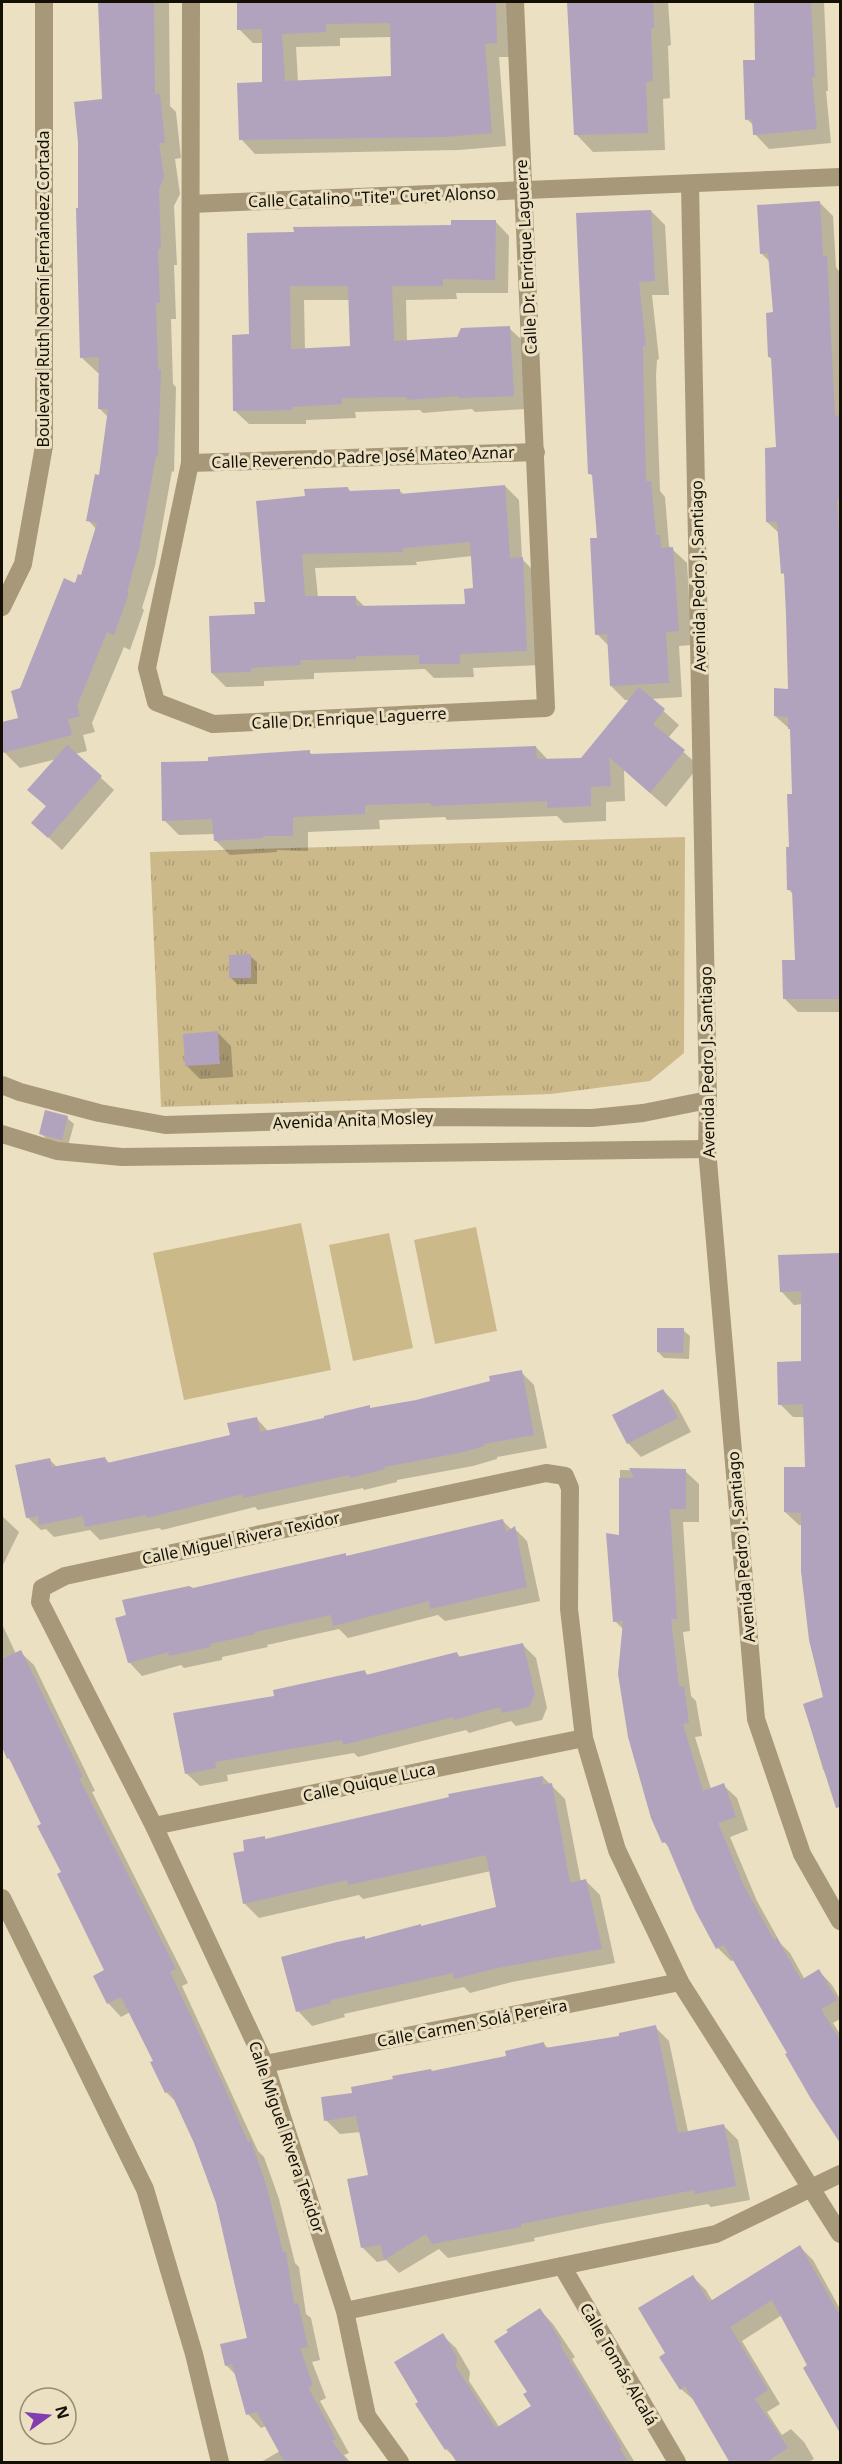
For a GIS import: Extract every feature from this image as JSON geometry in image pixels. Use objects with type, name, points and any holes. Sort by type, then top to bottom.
[{"type":"street","name":"Boulevard Ruth Noemí Fernández Cortada","points":[[2,607],[23,564],[44,446],[44,2]]},
{"type":"street","name":"Calle Dr. Enrique Laguerre","points":[[191,2],[190,463],[147,668],[156,702],[213,724],[546,708],[515,2]]},
{"type":"street","name":"Calle Catalino \"Tite\" Curet Alonso","points":[[191,204],[840,177]]},
{"type":"street","name":"Avenida Pedro J. Santiago","points":[[690,184],[708,1100],[707,1149],[756,1719],[802,1854],[840,1921]]},
{"type":"street","name":"Calle Reverendo Padre José Mateo Aznar","points":[[190,463],[536,452]]},
{"type":"street","name":"Avenida Anita Mosley","points":[[2,1085],[99,1113],[165,1125],[422,1117],[592,1118],[643,1113],[708,1100]]},
{"type":"street","name":"Avenida Anita Mosley","points":[[2,1134],[57,1151],[122,1158],[707,1149]]},
{"type":"street","name":"Calle Miguel Rivera Texidor","points":[[400,2463],[367,2416],[345,2311],[265,2064],[154,1826],[40,1602],[42,1588],[65,1576],[546,1473],[566,1476],[570,1488],[569,1609],[584,1738],[618,1850],[680,1982],[840,2234]]},
{"type":"street","name":"Calle Quique Luca","points":[[154,1826],[584,1738]]},
{"type":"street","points":[[2,1898],[145,2189],[194,2354],[220,2463]]},
{"type":"street","name":"Calle Carmen Solá Pereira","points":[[265,2064],[680,1982]]},
{"type":"street","points":[[345,2311],[716,2234],[840,2174]]},
{"type":"street","name":"Calle Tomás Alcalá","points":[[562,2266],[677,2463]]},
{"type":"green space","points":[[685,837],[684,1053],[650,1081],[551,1094],[161,1107],[150,852]]},
{"type":"green space","points":[[301,1223],[331,1370],[184,1400],[153,1253]]},
{"type":"green space","points":[[476,1227],[497,1331],[435,1344],[414,1240]]},
{"type":"green space","points":[[389,1233],[413,1348],[353,1361],[329,1245]]},
{"type":"building","points":[[98,2],[154,2],[155,94],[160,94],[165,143],[159,143],[164,177],[159,189],[160,303],[156,303],[158,369],[161,370],[158,456],[156,456],[139,549],[127,592],[129,593],[114,635],[107,632],[77,706],[80,716],[68,719],[72,735],[2,753],[2,722],[18,718],[11,691],[20,688],[64,578],[75,583],[78,574],[81,575],[97,523],[86,521],[95,474],[99,475],[108,409],[98,409],[99,357],[80,358],[76,208],[78,208],[78,142],[74,102],[102,99]]},
{"type":"building","points":[[237,2],[496,2],[497,43],[485,44],[492,133],[444,137],[239,140],[237,83],[262,82],[262,29],[237,30]],"holes":[[[390,23],[391,76],[285,81],[282,34],[326,32],[326,24]]]},
{"type":"building","points":[[567,2],[653,2],[654,28],[651,28],[653,81],[646,82],[648,133],[574,135]]},
{"type":"building","points":[[754,2],[811,2],[815,77],[812,77],[817,129],[753,135],[752,119],[745,120],[743,60],[755,60]]},
{"type":"building","points":[[820,201],[823,256],[827,256],[835,416],[839,415],[840,445],[840,500],[837,500],[840,544],[840,999],[783,999],[782,960],[795,960],[792,890],[787,890],[786,847],[789,847],[787,794],[792,794],[790,729],[788,729],[788,717],[774,716],[774,688],[788,689],[786,615],[784,573],[781,574],[777,522],[766,522],[765,448],[776,447],[766,313],[773,312],[768,253],[760,254],[757,205]]},
{"type":"building","points":[[651,210],[655,281],[639,282],[646,346],[643,346],[646,481],[651,481],[656,535],[660,535],[661,548],[673,547],[679,631],[666,632],[669,683],[610,686],[607,634],[595,635],[590,538],[597,538],[592,474],[588,474],[576,213]]},
{"type":"building","points":[[451,220],[496,220],[495,280],[443,279],[443,286],[392,286],[394,341],[457,337],[461,328],[510,326],[514,396],[459,398],[459,396],[407,400],[407,397],[342,398],[342,404],[292,407],[292,410],[233,411],[232,335],[249,334],[247,233],[294,232],[293,227],[451,225]],"holes":[[[290,286],[348,286],[350,346],[291,349]]]},
{"type":"building","points":[[505,485],[510,558],[523,557],[527,651],[460,654],[460,664],[419,664],[419,655],[356,656],[356,659],[300,660],[301,665],[251,668],[251,672],[211,673],[209,616],[255,614],[254,602],[265,602],[256,501],[305,496],[304,489],[348,487],[348,491],[400,489],[400,494]],"holes":[[[470,542],[473,588],[464,589],[465,604],[356,606],[356,596],[305,596],[302,554],[403,552],[403,548]]]},
{"type":"building","points":[[639,687],[665,709],[653,724],[685,750],[650,793],[609,757],[611,786],[591,787],[591,806],[547,808],[547,801],[431,806],[431,803],[365,805],[365,814],[293,817],[293,836],[263,836],[263,838],[214,841],[212,819],[162,821],[161,762],[208,761],[208,757],[310,750],[310,754],[536,746],[537,759],[581,758]]},
{"type":"building","points":[[67,745],[102,776],[48,838],[31,823],[46,806],[27,790]]},
{"type":"building","points":[[251,954],[251,978],[229,978],[229,955]]},
{"type":"building","points":[[218,1031],[220,1064],[185,1066],[183,1034]]},
{"type":"building","points":[[45,1110],[68,1116],[62,1140],[39,1134]]},
{"type":"building","points":[[840,1253],[840,1807],[836,1808],[803,1704],[823,1697],[809,1640],[801,1571],[801,1513],[784,1512],[784,1467],[805,1467],[803,1404],[778,1405],[777,1362],[801,1361],[801,1291],[780,1292],[778,1255]]},
{"type":"building","points":[[657,1328],[684,1328],[683,1353],[657,1352]]},
{"type":"building","points":[[522,1370],[534,1435],[484,1444],[485,1446],[459,1453],[384,1467],[385,1469],[350,1478],[349,1475],[243,1498],[243,1494],[147,1518],[146,1515],[85,1527],[83,1516],[39,1525],[38,1516],[26,1518],[15,1465],[50,1458],[52,1467],[105,1457],[107,1463],[230,1435],[227,1423],[257,1417],[260,1432],[370,1405],[370,1408],[416,1400],[490,1381],[489,1376]]},
{"type":"building","points":[[663,1389],[678,1418],[627,1444],[612,1415]]},
{"type":"building","points":[[629,1468],[686,1469],[686,1509],[670,1509],[677,1619],[671,1619],[679,1687],[684,1686],[689,1723],[683,1724],[703,1791],[724,1783],[736,1817],[718,1823],[744,1886],[774,1940],[777,1938],[801,1980],[819,1969],[837,2000],[821,2009],[840,2040],[840,2143],[811,2099],[724,1945],[716,1949],[695,1910],[666,1842],[662,1843],[651,1818],[628,1737],[618,1674],[623,1621],[613,1622],[606,1533],[619,1535],[619,1478],[634,1478]]},
{"type":"building","points":[[503,1519],[506,1532],[515,1526],[527,1587],[430,1609],[429,1601],[333,1626],[331,1615],[255,1632],[255,1634],[210,1644],[210,1647],[169,1656],[168,1652],[128,1663],[115,1618],[126,1615],[122,1600],[189,1586],[193,1588],[346,1553],[346,1556]]},
{"type":"building","points":[[523,1643],[535,1694],[529,1707],[502,1713],[500,1707],[454,1720],[453,1717],[343,1745],[342,1740],[215,1762],[216,1768],[185,1774],[173,1713],[274,1696],[273,1690],[365,1670],[366,1675],[457,1652],[458,1657]]},
{"type":"building","points":[[21,1650],[83,1777],[79,1778],[176,1969],[170,1972],[248,2142],[251,2141],[266,2184],[283,2252],[286,2252],[294,2304],[298,2303],[308,2347],[300,2348],[313,2385],[308,2387],[336,2439],[332,2441],[348,2463],[285,2463],[257,2412],[246,2415],[232,2364],[225,2366],[220,2344],[247,2338],[216,2203],[194,2143],[170,2091],[165,2093],[150,2062],[153,2061],[121,1997],[107,2004],[93,1976],[104,1970],[57,1874],[61,1872],[37,1826],[41,1824],[2,1747],[2,1659]]},
{"type":"building","points":[[543,1776],[542,1785],[552,1783],[570,1883],[586,1879],[602,1949],[497,1968],[454,1979],[453,1973],[331,2000],[331,2003],[296,2012],[281,1957],[337,1942],[365,1936],[365,1939],[496,1907],[486,1855],[348,1885],[347,1880],[243,1904],[233,1853],[244,1851],[243,1840],[265,1836],[265,1839],[449,1797],[448,1794]]},
{"type":"building","points":[[656,2025],[678,2133],[724,2124],[736,2186],[695,2194],[694,2190],[432,2244],[426,2234],[384,2260],[381,2245],[361,2248],[347,2179],[368,2175],[356,2116],[324,2121],[321,2097],[352,2093],[351,2087],[393,2079],[392,2076],[431,2069],[432,2071],[506,2056],[505,2051],[544,2042],[545,2048],[619,2036],[619,2033]]},
{"type":"building","points":[[800,2245],[840,2316],[840,2433],[803,2368],[807,2365],[772,2300],[730,2327],[768,2390],[755,2399],[788,2448],[765,2463],[730,2463],[685,2386],[680,2390],[659,2357],[665,2353],[638,2308],[693,2275],[709,2302]]},
{"type":"building","points":[[540,2308],[622,2447],[620,2449],[629,2463],[457,2463],[448,2448],[445,2450],[415,2404],[418,2402],[394,2362],[443,2333],[457,2357],[456,2367],[496,2428],[531,2406],[523,2394],[527,2392],[494,2341],[508,2332],[506,2330]]}]
